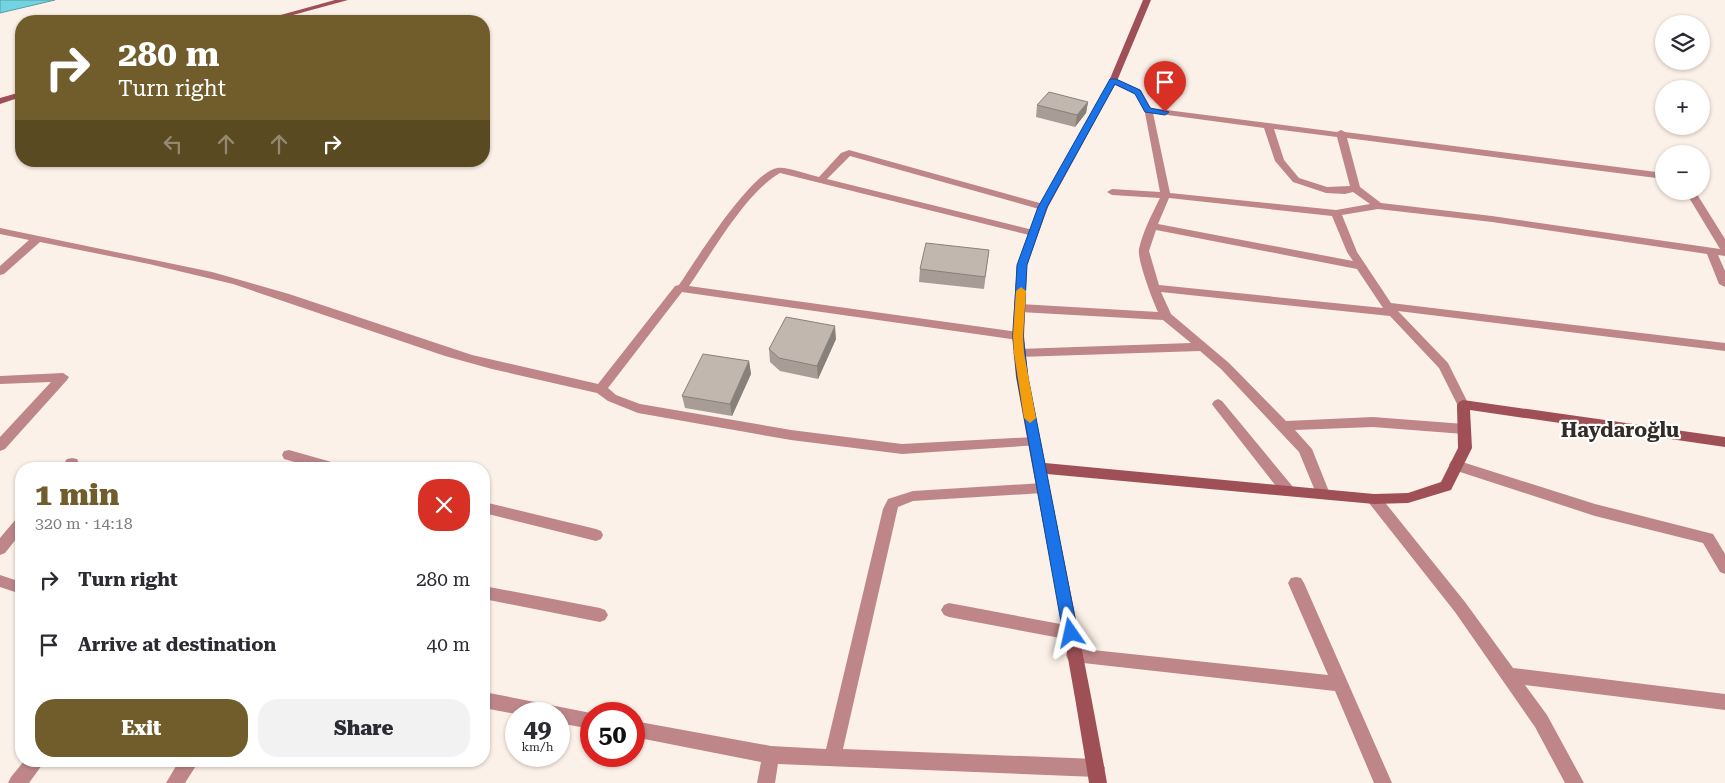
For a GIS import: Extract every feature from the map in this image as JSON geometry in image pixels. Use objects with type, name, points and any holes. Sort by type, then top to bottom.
[{"type":"main road","points":[[286,15],[344,0]]},
{"type":"main road","points":[[1097,775],[1019,353],[1018,336],[1022,265],[1043,207],[1113,81],[1147,0]]},
{"type":"main road","points":[[0,101],[15,96]]},
{"type":"main road","points":[[1040,468],[1374,499],[1408,498],[1446,486],[1465,448],[1463,405],[1725,442]]},
{"type":"street","points":[[1113,81],[1138,92],[1148,110],[1166,195],[1152,226],[1144,251],[1153,288],[1166,316],[1225,366],[1305,449],[1323,494]]},
{"type":"street","points":[[1148,110],[1655,175]]},
{"type":"street","points":[[1268,125],[1280,161],[1296,180],[1326,190],[1345,192],[1355,188]]},
{"type":"street","points":[[1341,134],[1355,188],[1378,206]]},
{"type":"street","points":[[821,180],[844,154],[849,154],[1043,207]]},
{"type":"street","points":[[601,389],[679,288],[682,288],[750,194],[773,171],[779,170],[821,180],[1032,233]]},
{"type":"street","points":[[1112,192],[1166,195],[1336,213],[1378,206],[1492,219],[1725,253]]},
{"type":"street","points":[[1696,200],[1725,248]]},
{"type":"street","points":[[1336,213],[1352,252],[1390,310],[1444,366],[1463,405]]},
{"type":"street","points":[[1152,226],[1361,266]]},
{"type":"street","points":[[0,231],[237,282],[329,310],[437,349],[481,362],[601,389],[612,398],[638,408],[791,435],[902,449],[1034,442]]},
{"type":"street","points":[[0,272],[37,239]]},
{"type":"street","points":[[1711,251],[1725,284]]},
{"type":"street","points":[[682,288],[1018,336]]},
{"type":"street","points":[[1153,288],[1390,310],[1725,346]]},
{"type":"street","points":[[1020,308],[1166,316]]},
{"type":"street","points":[[1019,353],[1203,347]]},
{"type":"street","points":[[0,380],[64,377],[0,446]]},
{"type":"street","points":[[1218,404],[1288,491]]},
{"type":"street","points":[[1283,426],[1373,422],[1464,429]]},
{"type":"street","points":[[289,455],[313,462]]},
{"type":"street","points":[[1456,466],[1595,510],[1708,538],[1725,568]]},
{"type":"street","points":[[832,758],[890,509],[893,503],[913,496],[1043,488]]},
{"type":"street","points":[[1374,499],[1460,607],[1541,721],[1575,783]]},
{"type":"street","points":[[490,508],[596,535]]},
{"type":"street","points":[[0,548],[15,530]]},
{"type":"street","points":[[0,581],[15,585]]},
{"type":"street","points":[[1296,583],[1383,783]]},
{"type":"street","points":[[490,593],[600,615]]},
{"type":"street","points":[[949,610],[1071,633]]},
{"type":"street","points":[[1074,656],[1340,684]]},
{"type":"street","points":[[1508,676],[1725,702]]},
{"type":"street","points":[[490,701],[505,704]]},
{"type":"street","points":[[645,731],[771,756],[832,758],[1097,775]]},
{"type":"street","points":[[766,783],[771,756]]},
{"type":"street","points":[[17,783],[31,767]]},
{"type":"street","points":[[175,783],[186,767]]},
{"type":"water","points":[[0,0],[55,0],[0,13]]},
{"type":"building","points":[[1049,92],[1088,102],[1077,115],[1037,105]]},
{"type":"building","points":[[926,243],[989,250],[985,277],[920,269]]},
{"type":"building","points":[[786,317],[835,326],[817,366],[779,358],[769,349]]},
{"type":"building","points":[[703,354],[749,361],[730,404],[682,396]]},
{"type":"slow traffic","points":[[1021,291],[1018,336],[1019,353],[1030,418]]},
{"type":"district","name":"Haydaroğlu","points":[[1620,430]]},
{"type":"route","points":[[1071,633],[1022,377],[1018,336],[1022,265],[1043,207],[1113,81],[1138,92],[1148,110],[1165,112]]}]
